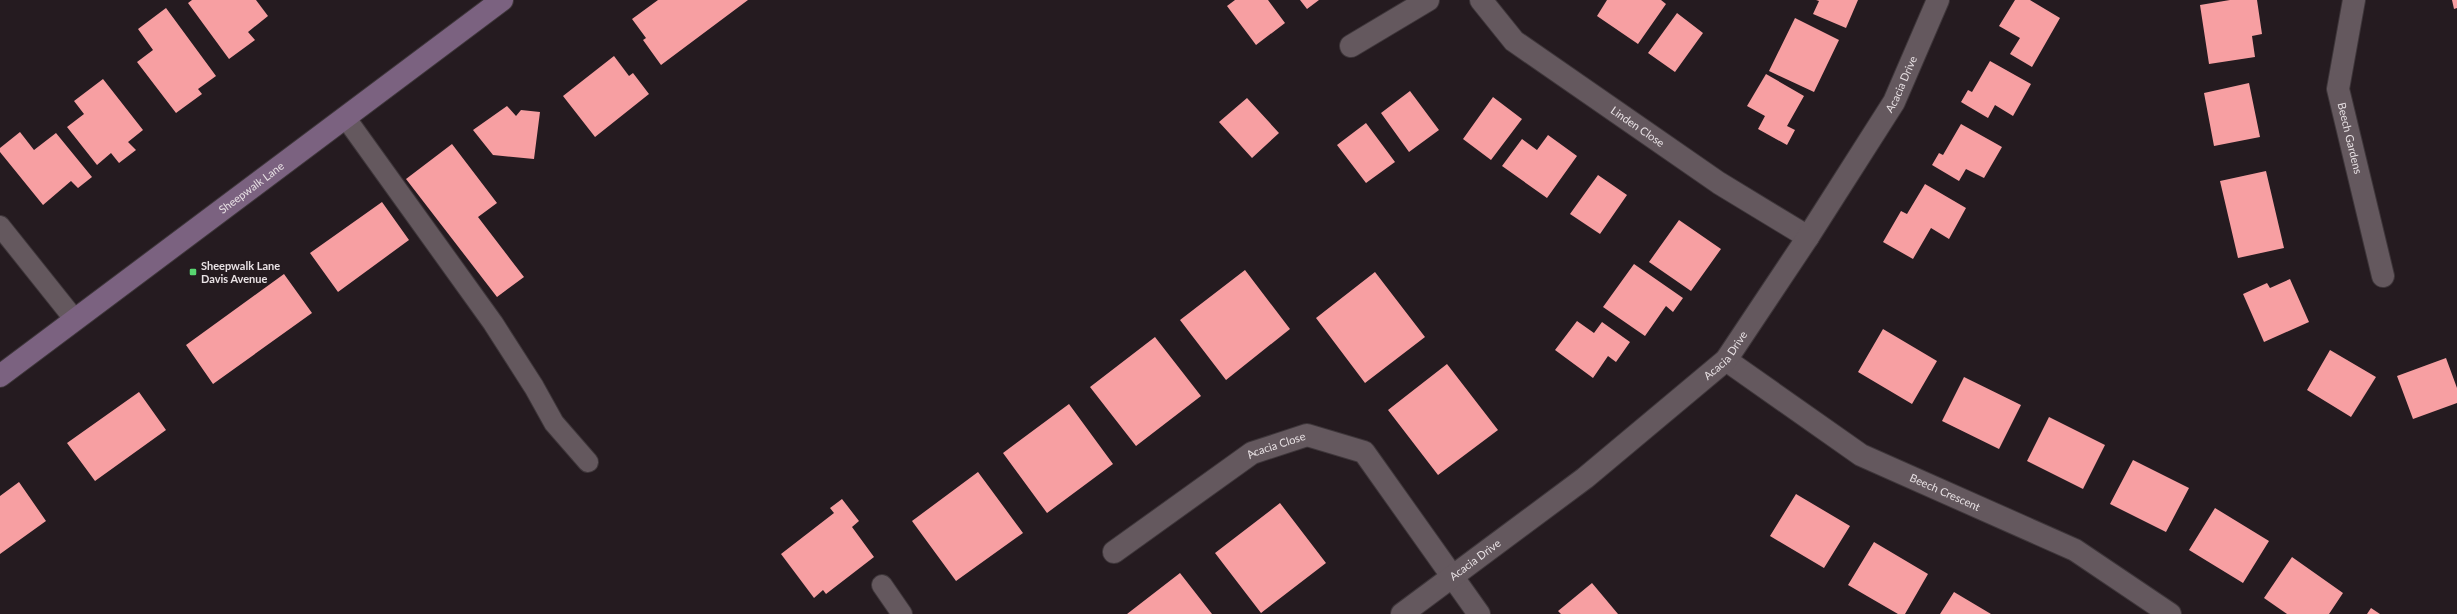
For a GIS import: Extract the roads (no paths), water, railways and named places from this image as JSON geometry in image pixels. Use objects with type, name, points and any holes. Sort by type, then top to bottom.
[{"type":"main road","name":"Sheepwalk Lane","points":[[0,376],[502,0]]},
{"type":"street","points":[[1351,46],[1428,0]]},
{"type":"street","name":"Linden Close","points":[[1481,0],[1514,41],[1719,183],[1808,237]]},
{"type":"street","name":"Acacia Drive","points":[[1402,614],[1585,478],[1726,360],[1808,237],[1894,102],[1938,0]]},
{"type":"street","name":"Beech Gardens","points":[[2354,0],[2338,89],[2384,276]]},
{"type":"street","name":"Beech Crescent","points":[[1726,360],[1861,455],[2075,550],[2170,614]]},
{"type":"street","name":"Acacia Close","points":[[1114,552],[1252,453],[1307,435],[1364,452],[1479,614]]},
{"type":"lane","points":[[345,117],[493,323],[534,387],[554,424],[588,462]]},
{"type":"lane","points":[[0,226],[75,320]]},
{"type":"lane","points":[[882,585],[902,614]]},
{"type":"place","name":"Sheepwalk Lane Davis Avenue","points":[[193,272]]}]
